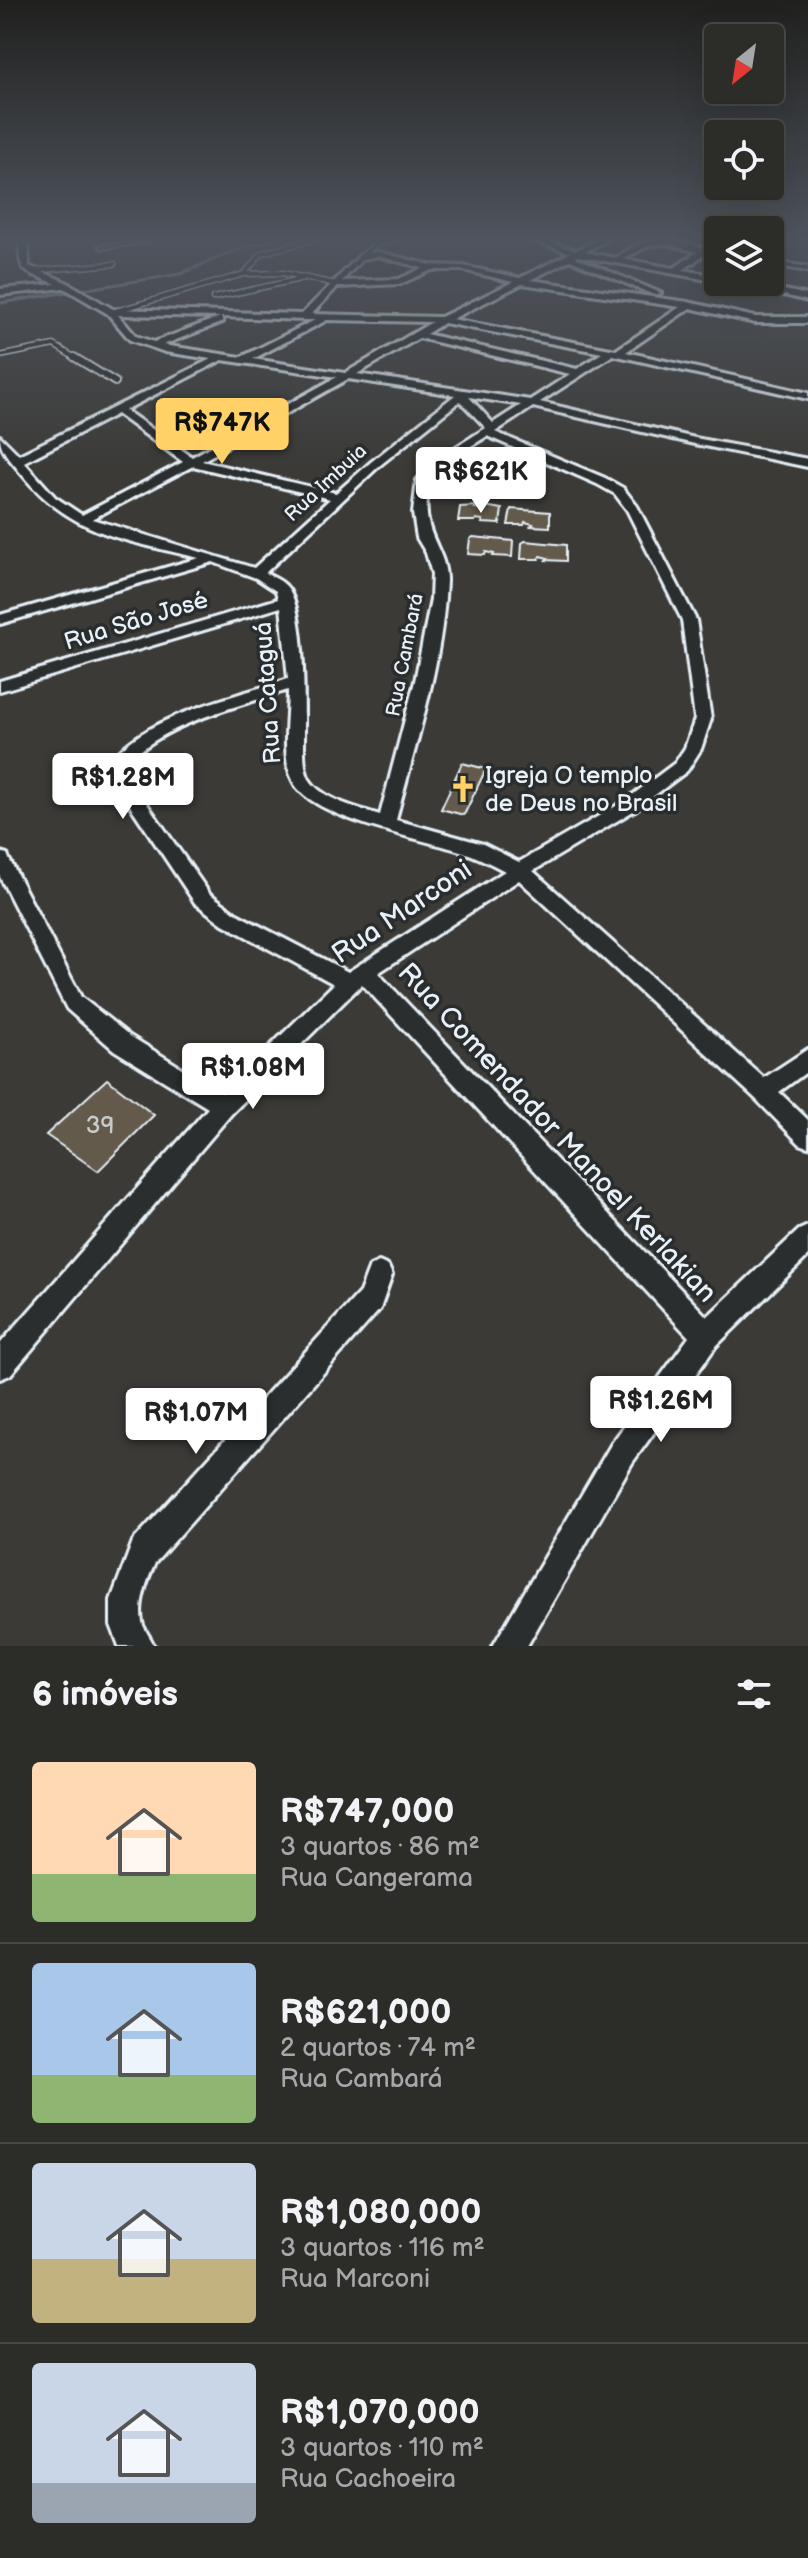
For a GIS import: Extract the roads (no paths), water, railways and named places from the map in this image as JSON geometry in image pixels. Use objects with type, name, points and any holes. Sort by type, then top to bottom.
[{"type":"street","points":[[114,316],[128,334],[152,346],[344,378],[531,403],[695,441],[808,463]]},
{"type":"street","points":[[224,316],[443,320],[615,353],[808,396]]},
{"type":"street","points":[[152,346],[230,316]]},
{"type":"street","points":[[81,520],[344,378],[451,316]]},
{"type":"street","name":"Rua Cambará","points":[[387,822],[423,681],[438,599],[439,574],[420,526],[423,480],[441,461],[672,316]]},
{"type":"street","points":[[739,316],[764,321],[808,320]]},
{"type":"street","points":[[240,362],[325,318]]},
{"type":"street","points":[[419,335],[579,373]]},
{"type":"street","points":[[20,459],[218,359]]},
{"type":"street","points":[[461,395],[489,430]]},
{"type":"street","name":"Rua Imbuia","points":[[257,573],[375,464],[461,395]]},
{"type":"street","points":[[119,411],[191,462],[341,498]]},
{"type":"street","name":"Rua Marconi","points":[[0,1365],[224,1106],[356,976],[520,870],[629,806],[681,767],[701,732],[701,693],[689,620],[633,509],[619,491],[601,481],[489,430]]},
{"type":"street","name":"Rua Cataguá","points":[[2,445],[20,459],[56,504],[81,520],[257,573],[282,589],[287,601],[295,682],[296,752],[301,781],[316,797],[476,849],[520,870],[763,1091],[808,1136]]},
{"type":"street","points":[[0,620],[211,560]]},
{"type":"street","name":"Rua São José","points":[[0,686],[287,601]]},
{"type":"street","name":"Rua Comendador Manoel Kerlakian","points":[[295,682],[184,722],[135,744],[117,764],[121,779],[202,898],[230,919],[356,976],[706,1336]]},
{"type":"street","points":[[0,859],[74,1003],[122,1043],[224,1106]]},
{"type":"street","points":[[763,1091],[808,1059]]},
{"type":"street","points":[[509,1646],[622,1453],[706,1336],[808,1239]]},
{"type":"street","points":[[138,1646],[131,1638],[126,1593],[144,1552],[371,1300],[379,1275]]},
{"type":"lane","points":[[0,356],[54,345],[115,382]]},
{"type":"place","name":"Igreja O templo de Deus no Brasil","points":[[463,789]]}]
